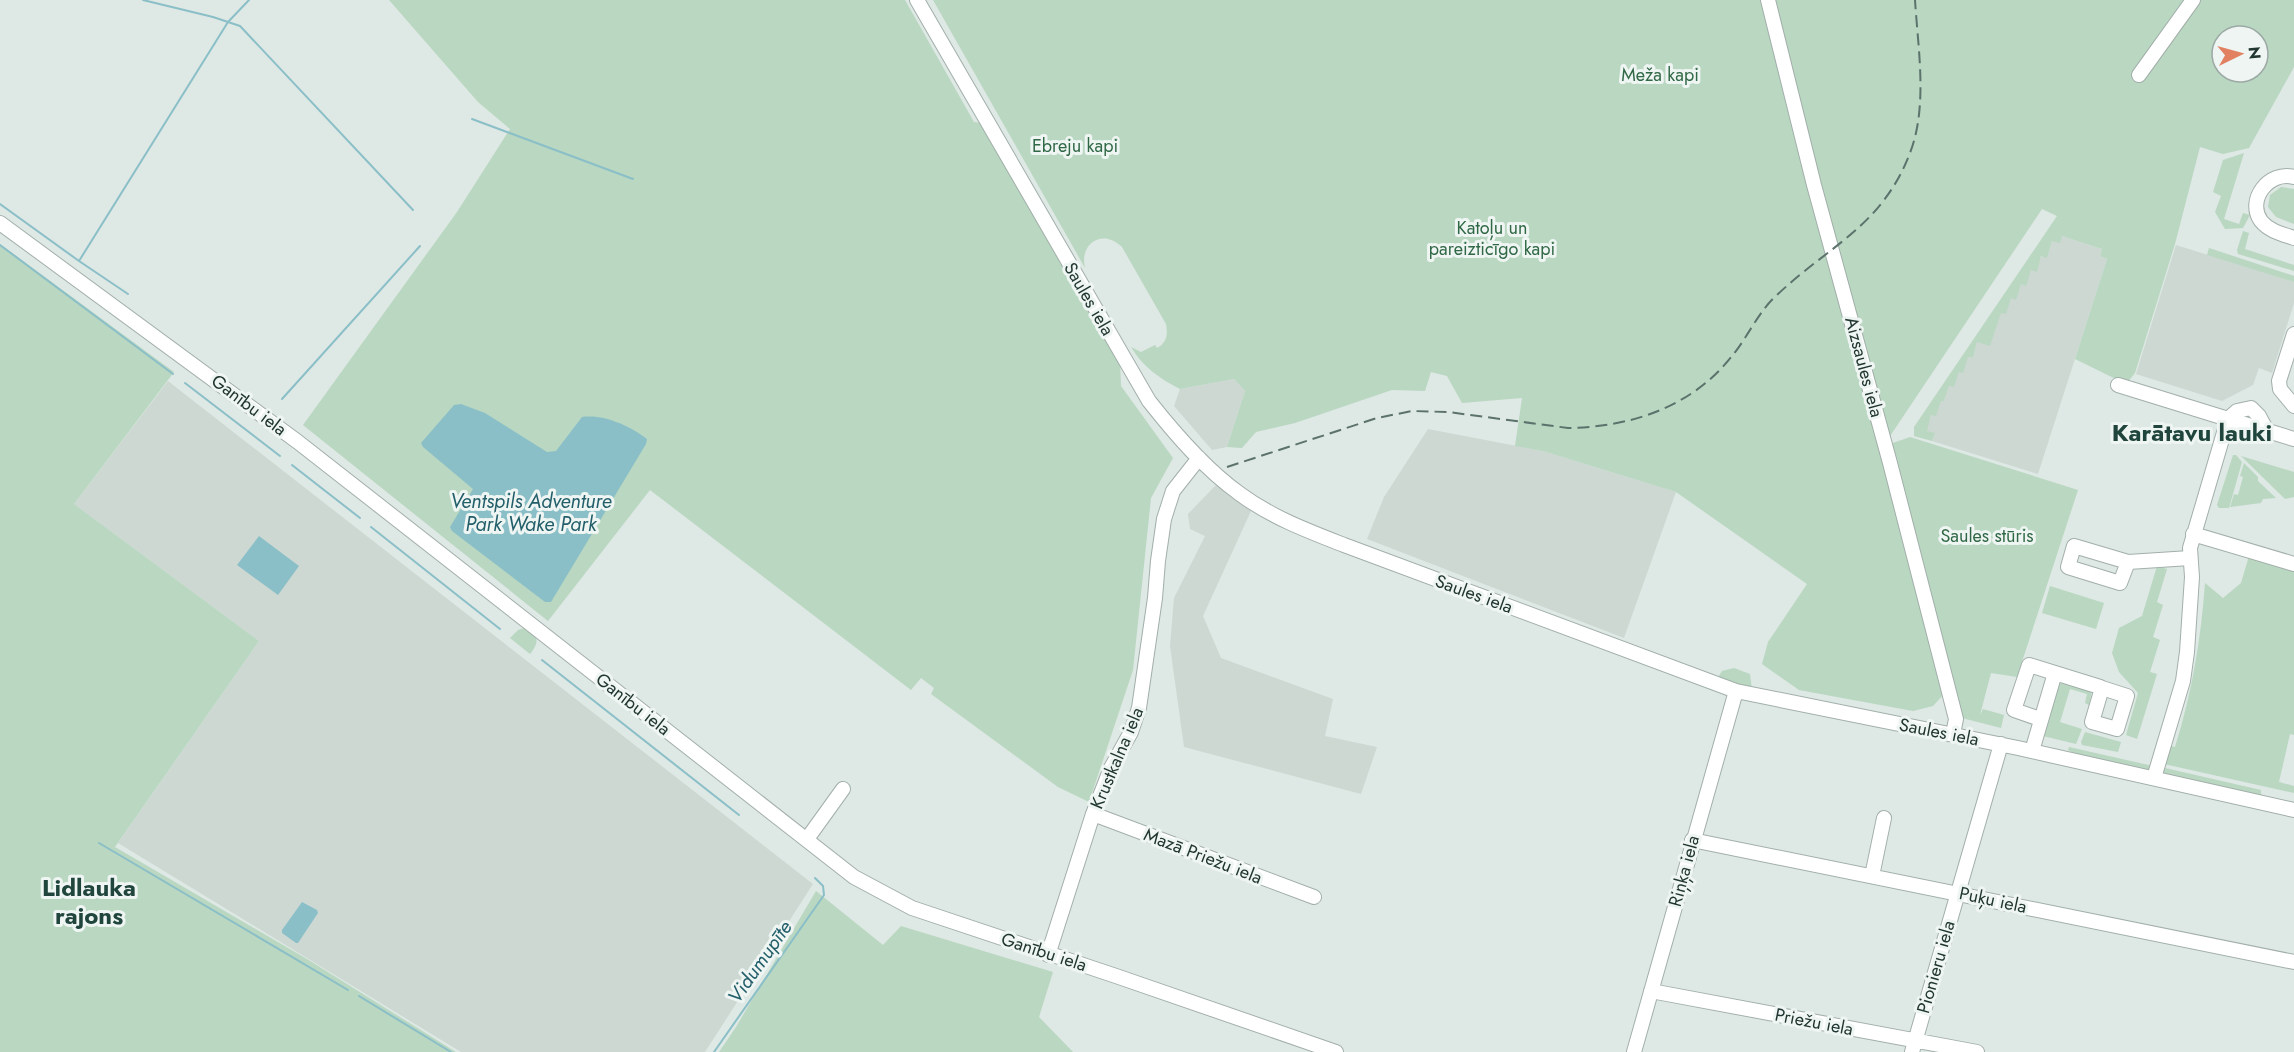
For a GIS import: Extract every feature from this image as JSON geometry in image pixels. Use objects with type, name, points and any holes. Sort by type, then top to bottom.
[{"type":"street","name":"Saules iela","points":[[917,0],[1149,401],[1199,458],[1239,494],[1294,525],[1736,691],[2001,744],[2294,810]]},
{"type":"street","name":"Aizsaules iela","points":[[1768,0],[1810,171],[1887,452],[1956,719],[1953,735]]},
{"type":"street","points":[[2139,75],[2193,0]]},
{"type":"street","points":[[2294,177],[2274,178],[2264,184],[2258,195],[2258,216],[2261,222],[2273,231],[2294,238]]},
{"type":"street","name":"Ganību iela","points":[[0,223],[298,442],[855,877],[898,902],[1336,1052]]},
{"type":"street","points":[[2294,334],[2279,381],[2280,388],[2294,406]]},
{"type":"street","points":[[2118,385],[2228,419]]},
{"type":"street","points":[[2154,778],[2183,681],[2191,613],[2193,534],[2228,419],[2237,411],[2251,408],[2259,416],[2267,431],[2293,434]]},
{"type":"street","name":"Krustkalna iela","points":[[1048,955],[1093,814],[1111,768],[1131,732],[1139,708],[1164,519],[1173,491],[1199,458]]},
{"type":"street","points":[[2193,534],[2294,564]]},
{"type":"street","points":[[2128,562],[2193,567]]},
{"type":"street","points":[[2040,719],[2014,711],[2029,665],[2102,688]]},
{"type":"street","points":[[2032,751],[2055,673]]},
{"type":"street","name":"Riņķa iela","points":[[1634,1052],[1692,840],[1736,691]]},
{"type":"street","name":"Pionieru iela","points":[[1913,1046],[2001,744]]},
{"type":"street","points":[[807,839],[843,789]]},
{"type":"street","name":"Mazā Priežu iela","points":[[1093,814],[1314,897]]},
{"type":"street","points":[[1872,876],[1884,818]]},
{"type":"street","name":"Puķu iela","points":[[1692,840],[2294,962]]},
{"type":"street","name":"Priežu iela","points":[[1651,991],[1913,1046],[1977,1052]]},
{"type":"shaded area","points":[[2062,236],[2102,249],[2100,256],[2107,259],[2038,474],[1932,441],[1934,434],[1926,431],[1931,415],[1941,400],[1944,401],[1949,385],[1968,357],[1973,358],[1977,342],[2042,256],[2047,257],[2052,241]]},
{"type":"shaded area","points":[[2176,245],[2294,282],[2294,303],[2272,373],[2259,368],[2253,385],[2222,401],[2136,374]]},
{"type":"shaded area","points":[[1234,379],[1245,391],[1227,447],[1212,450],[1174,406],[1180,389]]},
{"type":"shaded area","points":[[168,381],[813,884],[705,1052],[461,1052],[118,843],[259,641],[74,504]]},
{"type":"shaded area","points":[[1428,429],[1543,451],[1676,492],[1624,638],[1367,539],[1384,497]]},
{"type":"shaded area","points":[[1216,485],[1251,511],[1203,616],[1221,658],[1333,699],[1325,736],[1377,747],[1361,794],[1184,747],[1170,646],[1174,598],[1205,536],[1190,529],[1188,514]]},
{"type":"green space","points":[[389,0],[905,0],[974,122],[981,123],[1120,361],[1121,386],[1173,458],[1151,498],[1133,670],[1089,802],[1058,787],[931,694],[934,688],[921,678],[911,690],[650,490],[548,621],[303,425],[457,212],[510,129],[478,102]]},
{"type":"green space","points":[[933,0],[2294,0],[2294,67],[2249,148],[2223,154],[2200,147],[2175,244],[2135,373],[2126,384],[2075,359],[2107,259],[2100,256],[2102,249],[2062,236],[2060,243],[2052,241],[2047,258],[2041,256],[2037,272],[2031,270],[2026,286],[2021,284],[2016,300],[2011,298],[2006,314],[2001,313],[1990,346],[1977,342],[1973,358],[1968,357],[1963,373],[1959,372],[1954,387],[1949,386],[1936,416],[1931,415],[1927,431],[1935,433],[1932,441],[1914,436],[1914,427],[2057,216],[2042,209],[1880,451],[1943,695],[1933,706],[1913,711],[1799,690],[1762,664],[1768,642],[1807,584],[1676,492],[1543,451],[1515,446],[1522,398],[1462,403],[1447,376],[1431,372],[1425,391],[1392,390],[1295,423],[1256,432],[1242,448],[1227,447],[1245,391],[1234,379],[1180,389],[1152,371],[1131,347],[1141,352],[1155,345],[1157,348],[1166,338],[1166,324],[1122,247],[1115,241],[1100,239],[1089,245],[1084,259],[1085,268]]},
{"type":"green space","points":[[2244,153],[2224,219],[2239,224],[2243,213],[2250,215],[2243,228],[2225,229],[2215,212],[2221,196],[2213,192],[2223,160]]},
{"type":"green space","points":[[2281,187],[2294,189],[2294,224],[2276,217],[2268,207],[2270,195]]},
{"type":"green space","points":[[2243,231],[2249,233],[2245,249],[2294,265],[2294,271],[2238,254],[2237,250]]},
{"type":"green space","points":[[0,244],[174,372],[74,504],[259,641],[115,847],[307,959],[456,1052],[0,1052]]},
{"type":"green space","points":[[2209,248],[2294,276],[2294,282],[2207,255]]},
{"type":"green space","name":"Saules stūris","points":[[1910,437],[2078,490],[2017,677],[1991,673],[1980,715],[1983,709],[2004,715],[2001,728],[1962,718],[1890,444]]},
{"type":"green space","points":[[2233,455],[2236,455],[2242,462],[2229,508],[2219,508],[2217,505]]},
{"type":"green space","points":[[2241,456],[2294,472],[2294,497],[2285,499]]},
{"type":"green space","points":[[2244,463],[2258,477],[2258,481],[2276,498],[2263,499],[2261,503],[2230,507],[2234,494],[2238,495]]},
{"type":"green space","points":[[2249,556],[2294,569],[2294,735],[2290,734],[2279,782],[2294,786],[2294,793],[2164,764],[2168,745],[2175,747],[2191,686],[2205,583],[2223,598],[2241,583]]},
{"type":"green space","points":[[2157,566],[2167,569],[2157,602],[2163,605],[2153,637],[2160,640],[2150,672],[2157,674],[2137,739],[2126,735],[2138,693],[2119,672],[2112,653],[2119,628],[2142,616]]},
{"type":"green space","points":[[2050,586],[2104,603],[2096,629],[2042,613]]},
{"type":"green space","points":[[524,628],[533,633],[536,639],[530,654],[510,638],[518,630]]},
{"type":"green space","points":[[1734,668],[1750,674],[1752,690],[1717,679],[1722,671]]},
{"type":"green space","points":[[2062,683],[2092,691],[2089,705],[2085,703],[2087,694],[2070,689],[2060,722],[2082,729],[2076,744],[2043,736],[2058,685]]},
{"type":"green space","points":[[2085,732],[2121,742],[2118,752],[2082,745]]},
{"type":"green space","points":[[2069,747],[2153,766],[2148,771],[2081,757],[2068,750]]},
{"type":"green space","points":[[2165,768],[2261,790],[2261,795],[2259,797],[2162,776],[2162,770]]},
{"type":"green space","points":[[816,891],[883,945],[901,926],[1053,972],[1039,1017],[1073,1052],[719,1052]]},
{"type":"water","name":"Ventspils Adventure Park Wake Park","points":[[461,404],[485,413],[547,452],[556,451],[582,417],[608,419],[647,439],[551,602],[545,602],[452,531],[450,527],[473,489],[421,443],[454,405]]},
{"type":"water","points":[[259,536],[299,566],[278,595],[237,565]]},
{"type":"water","points":[[302,902],[317,910],[318,913],[296,943],[282,933],[282,930]]},
{"type":"waterway","points":[[143,0],[240,26],[413,210]]},
{"type":"waterway","points":[[128,294],[79,261],[228,22],[249,0]]},
{"type":"waterway","points":[[472,119],[633,179]]},
{"type":"waterway","points":[[0,204],[79,261]]},
{"type":"waterway","points":[[0,245],[173,374]]},
{"type":"waterway","points":[[282,399],[420,246]]},
{"type":"waterway","points":[[185,383],[280,456]]},
{"type":"waterway","points":[[292,465],[360,518]]},
{"type":"waterway","points":[[371,527],[500,629]]},
{"type":"waterway","points":[[542,660],[739,815]]},
{"type":"waterway","points":[[99,843],[348,990]]},
{"type":"waterway","name":"Vidumupīte","points":[[714,1052],[824,895],[823,886],[815,878]]},
{"type":"waterway","points":[[359,996],[451,1052]]},
{"type":"railway","points":[[1227,467],[1377,418],[1412,411],[1448,412],[1568,428],[1591,427],[1615,424],[1659,411],[1698,389],[1732,356],[1771,300],[1870,217],[1898,178],[1910,153],[1919,116],[1920,77],[1915,0]]},
{"type":"district","name":"Karātavu lauki","points":[[2192,432]]},
{"type":"district","name":"Lidlauka rajons","points":[[89,901]]},
{"type":"park label","name":"Meža kapi","points":[[1660,75]]},
{"type":"park label","name":"Ebreju kapi","points":[[1075,146]]},
{"type":"park label","name":"Katoļu un pareizticīgo kapi","points":[[1492,238]]}]
